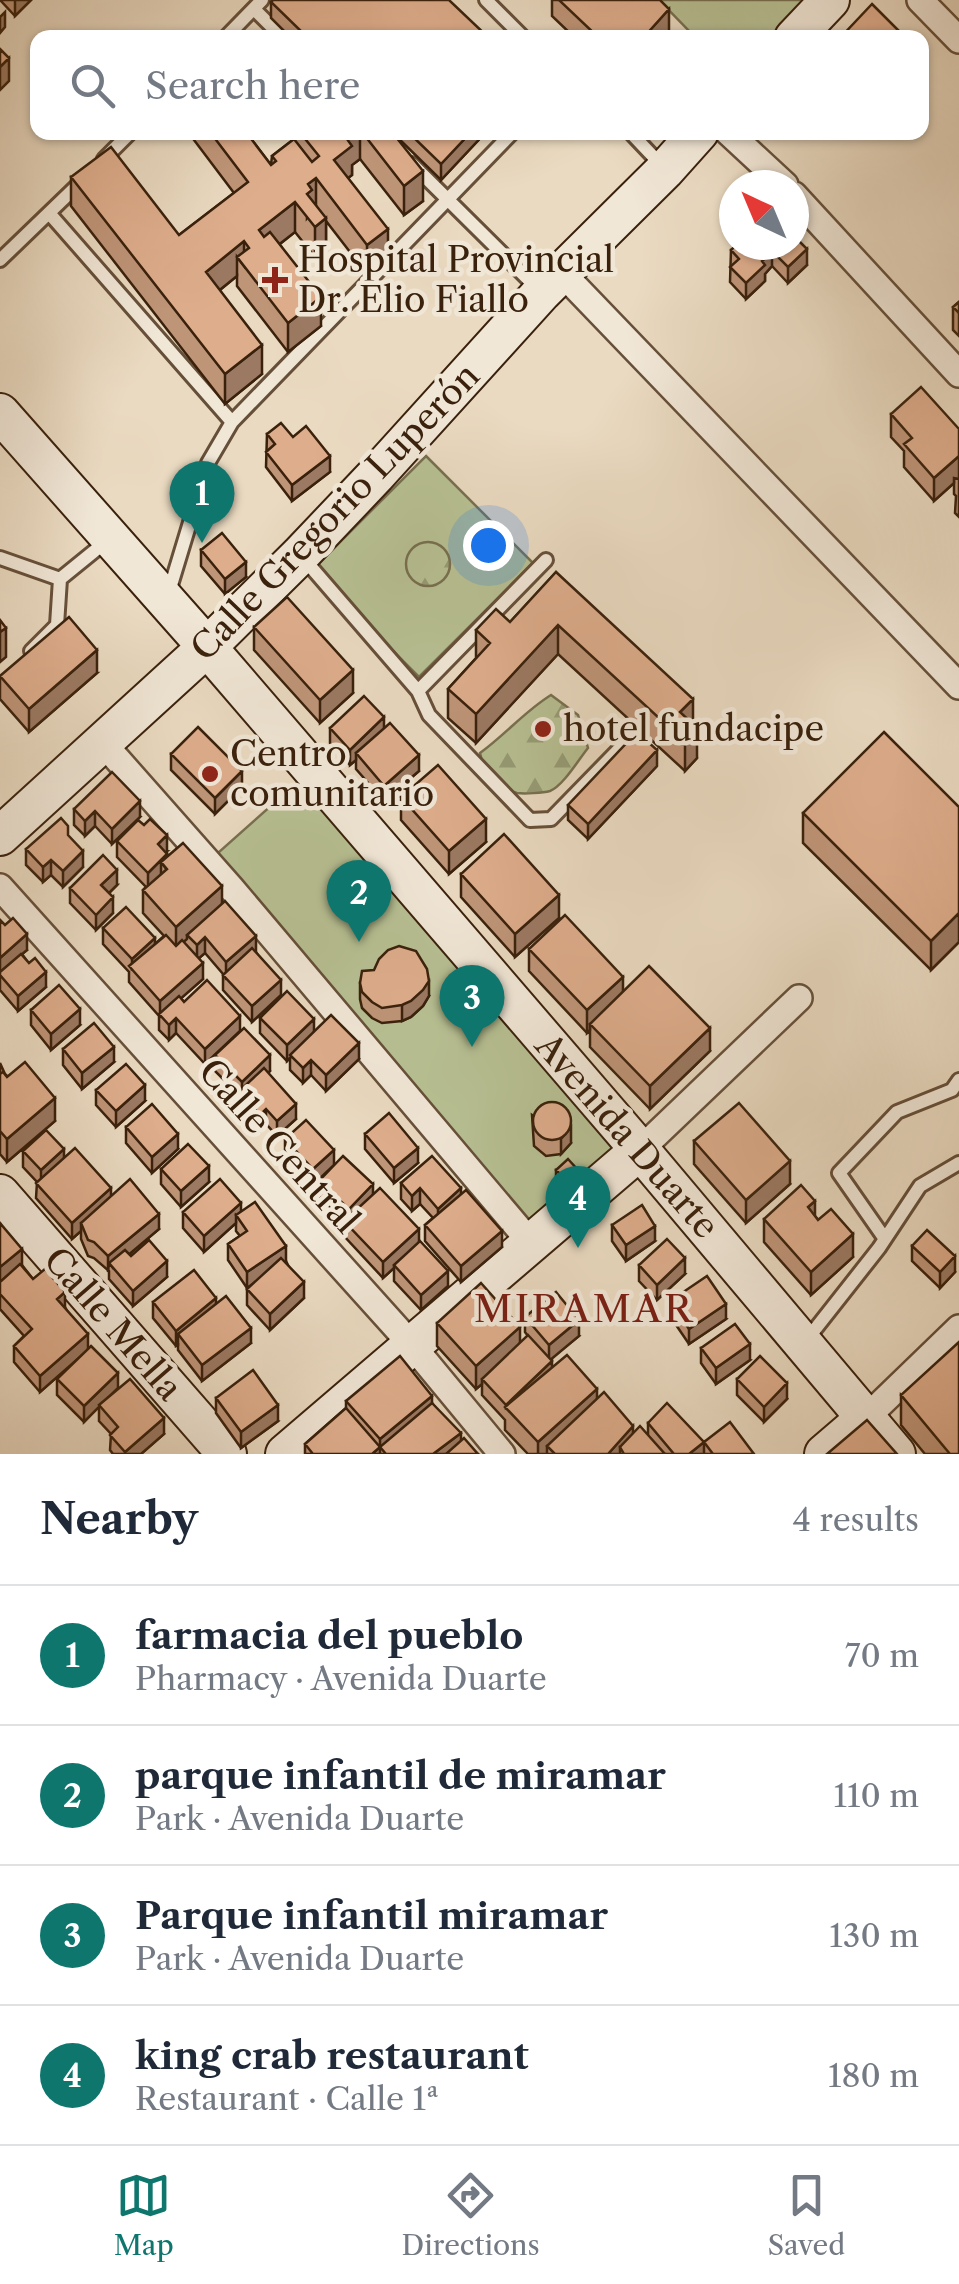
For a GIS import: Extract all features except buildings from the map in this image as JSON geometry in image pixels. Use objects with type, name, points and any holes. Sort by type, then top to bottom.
[{"type":"street","points":[[802,30],[830,0]]},
{"type":"street","points":[[920,0],[959,40]]},
{"type":"street","name":"Calle Gregorio Luperón","points":[[0,836],[207,647],[300,555],[552,283],[692,140]]},
{"type":"street","points":[[737,140],[769,170]]},
{"type":"street","points":[[809,211],[959,374]]},
{"type":"street","points":[[552,283],[959,686]]},
{"type":"street","name":"Avenida Duarte","points":[[0,413],[640,1150],[896,1454]]},
{"type":"street","points":[[103,743],[232,889],[531,1243]]},
{"type":"street","name":"Calle Central","points":[[0,888],[411,1344],[502,1454]]},
{"type":"street","points":[[285,1454],[640,1150],[799,998]]},
{"type":"street","name":"Calle Mella","points":[[0,1194],[227,1454]]},
{"type":"street","points":[[824,1454],[959,1328]]},
{"type":"lane","points":[[486,0],[516,30]]},
{"type":"lane","points":[[233,30],[258,4],[276,30]]},
{"type":"lane","points":[[0,260],[123,140]]},
{"type":"lane","points":[[166,603],[208,463],[232,422],[505,140]]},
{"type":"lane","points":[[637,140],[665,170]]},
{"type":"lane","points":[[407,159],[448,200],[552,283]]},
{"type":"lane","points":[[49,213],[232,422]]},
{"type":"lane","points":[[23,659],[57,625],[60,579],[110,539]]},
{"type":"lane","points":[[300,555],[418,691],[429,715],[530,820],[551,820],[628,740]]},
{"type":"lane","points":[[0,558],[60,579]]},
{"type":"lane","points":[[418,691],[546,560]]},
{"type":"lane","points":[[885,1239],[839,1173],[897,1112],[952,1090],[959,1080]]},
{"type":"lane","points":[[804,1344],[885,1239],[920,1186],[959,1164]]},
{"type":"green space","points":[[659,0],[817,0],[787,30],[688,30]]},
{"type":"green space","points":[[426,456],[533,563],[419,677],[312,570]]},
{"type":"green space","points":[[428,542],[444,548],[450,564],[444,580],[428,586],[412,580],[406,564],[412,548]]},
{"type":"green space","points":[[551,695],[578,715],[588,748],[550,791],[511,791],[489,771],[480,753]]},
{"type":"green space","points":[[300,780],[620,1157],[537,1233],[210,860]]},
{"type":"place","name":"Hospital Provincial Dr. Elio Fiallo","points":[[275,280]]},
{"type":"place","name":"farmacia del pueblo","points":[[202,543]]},
{"type":"place","name":"hotel fundacipe","points":[[543,729]]},
{"type":"place","name":"Centro comunitario","points":[[210,774]]},
{"type":"place","name":"parque infantil de miramar","points":[[359,942]]},
{"type":"place","name":"Parque infantil miramar","points":[[472,1047]]},
{"type":"place","name":"king crab restaurant","points":[[578,1248]]},
{"type":"district","name":"MIRAMAR","points":[[584,1309]]}]
